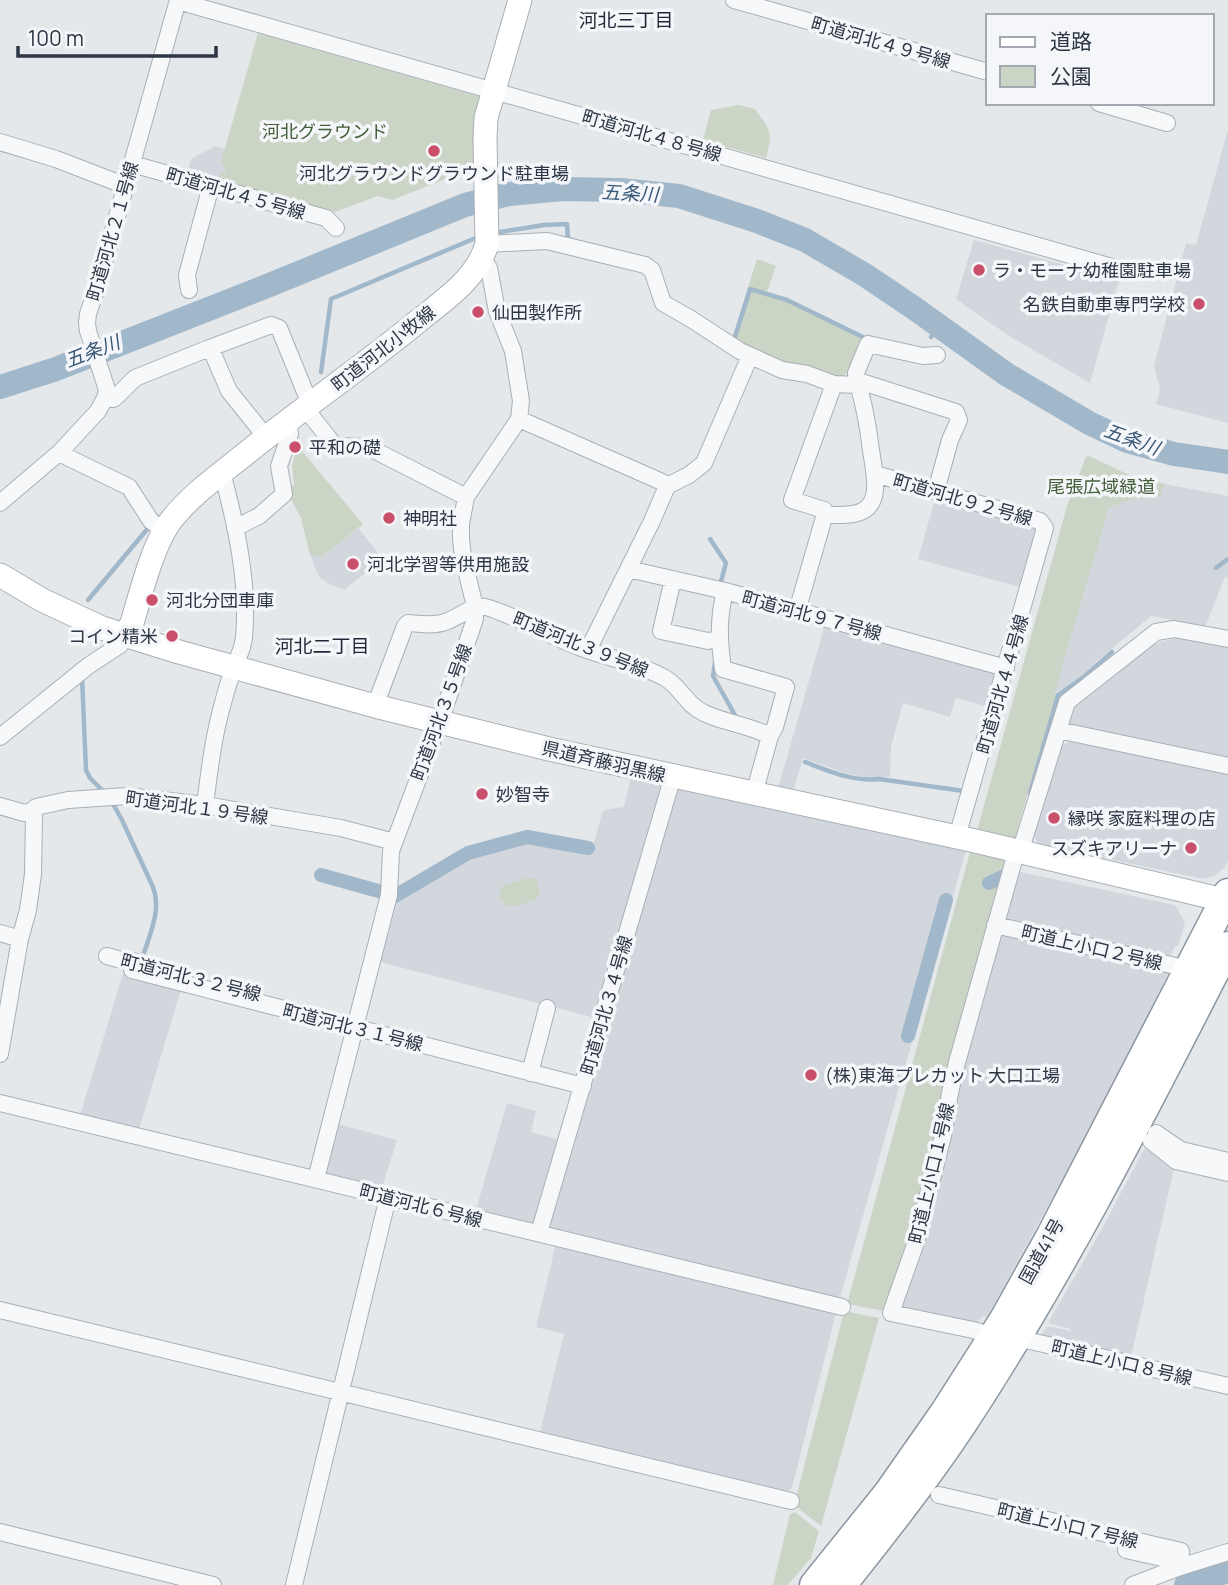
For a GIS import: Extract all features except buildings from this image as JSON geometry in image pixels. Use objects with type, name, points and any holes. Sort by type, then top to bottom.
[{"type":"highway","name":"国道41号","points":[[842,1585],[905,1506],[962,1424],[1051,1235],[1227,898]]},
{"type":"highway","name":"国道41号","points":[[814,1585],[888,1493],[944,1413],[1005,1337],[1076,1234],[1228,946]]},
{"type":"main road","points":[[486,242],[485,126],[520,0]]},
{"type":"main road","name":"町道河北小牧線","points":[[125,636],[132,623],[157,545],[164,531],[183,507],[266,437],[462,286],[486,242]]},
{"type":"main road","name":"県道斉藤羽黒線","points":[[0,575],[61,610],[125,636],[439,723],[1227,898]]},
{"type":"street","name":"町道河北４８号線","points":[[178,0],[1126,271]]},
{"type":"street","name":"町道河北２１号線","points":[[105,398],[107,390],[88,331],[88,314],[178,0]]},
{"type":"street","name":"町道河北４９号線","points":[[734,0],[986,71]]},
{"type":"street","points":[[1106,105],[1167,122]]},
{"type":"street","points":[[0,142],[56,159],[125,186]]},
{"type":"street","name":"町道河北４５号線","points":[[132,164],[326,218],[336,228]]},
{"type":"street","points":[[189,290],[187,275],[211,186]]},
{"type":"street","points":[[667,486],[519,419],[521,401],[513,351],[497,311],[487,263],[486,242],[547,241],[645,265],[652,270],[663,303],[750,356],[782,370],[807,374],[834,384],[865,383],[956,412],[959,420],[950,440],[936,491]]},
{"type":"street","points":[[0,503],[60,452],[98,411],[105,398],[117,397],[135,378],[271,325],[279,328],[301,411],[335,446],[368,447],[466,497]]},
{"type":"street","points":[[834,384],[792,500],[834,516],[862,512],[870,507],[876,484],[864,404],[856,373],[868,344],[923,356],[937,355]]},
{"type":"street","points":[[207,349],[213,354],[229,391],[266,437]]},
{"type":"street","points":[[587,650],[667,486],[689,475],[704,463],[750,356]]},
{"type":"street","points":[[235,528],[259,516],[284,494],[279,466],[301,411]]},
{"type":"street","name":"町道河北３５号線","points":[[316,1179],[389,895],[391,851],[475,619],[461,539],[466,497],[519,419]]},
{"type":"street","points":[[60,452],[129,487],[151,520],[164,531]]},
{"type":"street","points":[[205,805],[213,744],[234,668],[243,647],[245,594],[235,528],[222,472]]},
{"type":"street","name":"町道河北９２号線","points":[[875,474],[1040,521],[1045,530]]},
{"type":"street","points":[[797,611],[825,513]]},
{"type":"street","name":"町道河北４４号線","points":[[957,837],[1045,530]]},
{"type":"street","points":[[628,569],[725,592]]},
{"type":"street","points":[[673,579],[662,631],[708,641],[719,639]]},
{"type":"street","name":"町道河北９７号線","points":[[770,736],[786,687],[723,669],[719,639],[720,612],[725,592],[1006,668]]},
{"type":"street","name":"町道河北３９号線","points":[[475,607],[484,606],[587,650],[659,675],[675,685],[694,708],[770,736]]},
{"type":"street","points":[[375,706],[408,623],[443,623],[475,607]]},
{"type":"street","name":"町道上小口１号線","points":[[1005,1337],[891,1313],[915,1245],[943,1136],[956,1066],[1014,860],[1020,852],[1067,702],[1156,632],[1174,629],[1228,639]]},
{"type":"street","points":[[0,737],[89,666],[120,645],[125,636]]},
{"type":"street","points":[[1058,730],[1228,766]]},
{"type":"street","points":[[754,794],[770,736]]},
{"type":"street","name":"町道河北３４号線","points":[[539,1233],[673,776]]},
{"type":"street","name":"町道河北１９号線","points":[[0,806],[24,813],[36,807],[68,800],[127,796],[205,805],[341,828],[394,842]]},
{"type":"street","points":[[0,1054],[33,874],[32,811]]},
{"type":"street","name":"町道上小口２号線","points":[[995,925],[1189,969]]},
{"type":"street","points":[[0,933],[20,939]]},
{"type":"street","name":"町道河北３２号線","points":[[107,956],[134,961],[355,1023]]},
{"type":"street","points":[[530,1073],[547,1008]]},
{"type":"street","name":"町道河北３１号線","points":[[355,1023],[583,1086]]},
{"type":"street","name":"町道河北６号線","points":[[0,1103],[842,1307]]},
{"type":"street","points":[[1228,1161],[1181,1150],[1154,1137],[1176,1161],[1228,1173]]},
{"type":"street","points":[[294,1585],[388,1197]]},
{"type":"street","points":[[0,1310],[791,1501]]},
{"type":"street","name":"町道上小口８号線","points":[[1005,1337],[1228,1385]]},
{"type":"street","points":[[942,1496],[944,1507],[1180,1565]]},
{"type":"street","points":[[0,1532],[213,1585]]},
{"type":"street","points":[[1133,1585],[1180,1565],[1228,1552]]},
{"type":"shaded area","name":"名鉄自動車専門学校","points":[[1228,129],[1228,423],[1156,404],[1160,389],[1154,366],[1186,243],[1196,245]]},
{"type":"shaded area","points":[[215,146],[225,149],[221,162],[226,171],[218,175],[217,179],[188,171],[191,159]]},
{"type":"shaded area","points":[[974,240],[1119,280],[1090,383],[1009,336],[956,299]]},
{"type":"shaded area","points":[[1165,484],[1228,496],[1228,578],[1225,577],[1205,627],[1151,616],[1084,674],[1053,695],[1109,506],[1136,498],[1160,497]]},
{"type":"shaded area","points":[[935,499],[1036,527],[1039,531],[1023,588],[918,559]]},
{"type":"shaded area","points":[[358,528],[383,559],[344,590],[319,577],[310,555],[322,557]]},
{"type":"shaded area","points":[[825,625],[995,672],[998,676],[988,707],[956,698],[950,717],[903,703],[891,747],[890,777],[848,774],[803,758],[793,791],[778,788]]},
{"type":"shaded area","points":[[1181,636],[1228,645],[1228,760],[1071,726],[1068,721],[1072,709],[1151,645]]},
{"type":"shaded area","points":[[1071,740],[1228,772],[1228,861],[1224,868],[1214,876],[1203,879],[1038,844],[1034,836],[1061,746]]},
{"type":"shaded area","points":[[631,776],[667,784],[641,854],[599,1019],[380,962],[397,898],[471,853],[527,839],[592,850],[602,813],[604,810],[624,807]]},
{"type":"shaded area","points":[[674,784],[966,850],[839,1301],[792,1488],[785,1492],[539,1436],[564,1334],[536,1327],[558,1235],[546,1231]]},
{"type":"shaded area","points":[[1016,871],[1175,905],[1185,922],[1178,946],[1175,946],[1165,967],[1170,970],[1103,1106],[987,1317],[983,1316],[974,1326],[898,1307],[954,1089]]},
{"type":"shaded area","points":[[124,970],[182,986],[138,1133],[79,1119]]},
{"type":"shaded area","points":[[507,1103],[536,1111],[531,1132],[563,1141],[533,1227],[475,1213]]},
{"type":"shaded area","points":[[334,1123],[397,1140],[381,1191],[322,1173]]},
{"type":"shaded area","points":[[1148,1142],[1175,1164],[1131,1357],[1041,1336],[1047,1326],[1071,1331],[1048,1323]]},
{"type":"green space","name":"河北グラウンド","points":[[258,33],[481,97],[479,162],[456,175],[392,200],[378,196],[335,212],[217,179],[218,175],[226,171],[221,162]]},
{"type":"green space","points":[[739,105],[755,109],[767,127],[770,137],[766,158],[703,140],[711,110]]},
{"type":"green space","points":[[757,259],[776,266],[767,292],[748,287]]},
{"type":"green space","points":[[750,291],[787,302],[866,339],[850,371],[839,379],[785,367],[735,342]]},
{"type":"green space","points":[[297,445],[363,524],[322,557],[310,555],[301,518],[285,486],[294,485],[292,466]]},
{"type":"green space","name":"尾張広域緑道","points":[[1086,457],[1127,474],[1165,484],[1160,497],[1136,498],[1109,507],[1015,838],[979,830],[1067,506]]},
{"type":"green space","points":[[970,852],[1008,860],[956,1035],[936,1138],[909,1241],[885,1311],[847,1304]]},
{"type":"green space","points":[[531,877],[537,881],[540,890],[536,899],[514,906],[502,901],[499,895],[502,886]]},
{"type":"green space","points":[[848,1312],[879,1318],[821,1526],[794,1505],[843,1316]]},
{"type":"green space","points":[[795,1512],[819,1531],[811,1558],[788,1585],[773,1585],[790,1514]]},
{"type":"waterway","name":"五条川","points":[[0,387],[56,369],[465,205],[509,194],[563,189],[621,190],[679,196],[757,221],[805,240],[865,275],[1006,374],[1089,423],[1127,441],[1174,454],[1228,462]]},
{"type":"waterway","points":[[500,232],[567,224],[568,239],[572,240]]},
{"type":"waterway","points":[[321,372],[331,299],[478,237]]},
{"type":"waterway","points":[[731,338],[734,340],[750,289],[787,300],[869,340]]},
{"type":"waterway","points":[[931,337],[940,327]]},
{"type":"waterway","points":[[88,600],[149,527]]},
{"type":"waterway","points":[[710,539],[726,563],[720,585]]},
{"type":"waterway","points":[[1216,568],[1228,559]]},
{"type":"waterway","points":[[1030,793],[1058,695],[1112,652]]},
{"type":"waterway","points":[[715,663],[713,676],[736,717]]},
{"type":"waterway","points":[[82,677],[86,770],[105,793]]},
{"type":"waterway","points":[[805,762],[850,777],[964,791]]},
{"type":"waterway","points":[[112,802],[155,896],[154,923],[142,959]]},
{"type":"waterway","points":[[395,896],[468,853],[527,837],[588,848]]},
{"type":"waterway","points":[[321,875],[382,892]]},
{"type":"waterway","points":[[989,883],[1002,877]]},
{"type":"waterway","points":[[908,1036],[946,900]]},
{"type":"waterway","points":[[1186,1585],[1228,1571]]},
{"type":"place","name":"河北グラウンドグラウンド駐車場","points":[[434,151]]},
{"type":"place","name":"ラ・モーナ幼稚園駐車場","points":[[979,270]]},
{"type":"place","name":"名鉄自動車専門学校","points":[[1199,304]]},
{"type":"place","name":"仙田製作所","points":[[478,312]]},
{"type":"place","name":"平和の礎","points":[[295,447]]},
{"type":"place","name":"神明社","points":[[389,518]]},
{"type":"place","name":"河北学習等供用施設","points":[[353,564]]},
{"type":"place","name":"河北分団車庫","points":[[152,600]]},
{"type":"place","name":"コイン精米","points":[[172,636]]},
{"type":"place","name":"妙智寺","points":[[482,794]]},
{"type":"place","name":"縁咲 家庭料理の店","points":[[1054,818]]},
{"type":"place","name":"スズキアリーナ","points":[[1191,848]]},
{"type":"place","name":"(株)東海プレカット 大口工場","points":[[811,1075]]},
{"type":"district","name":"河北三丁目","points":[[626,20]]},
{"type":"district","name":"河北二丁目","points":[[322,646]]}]
